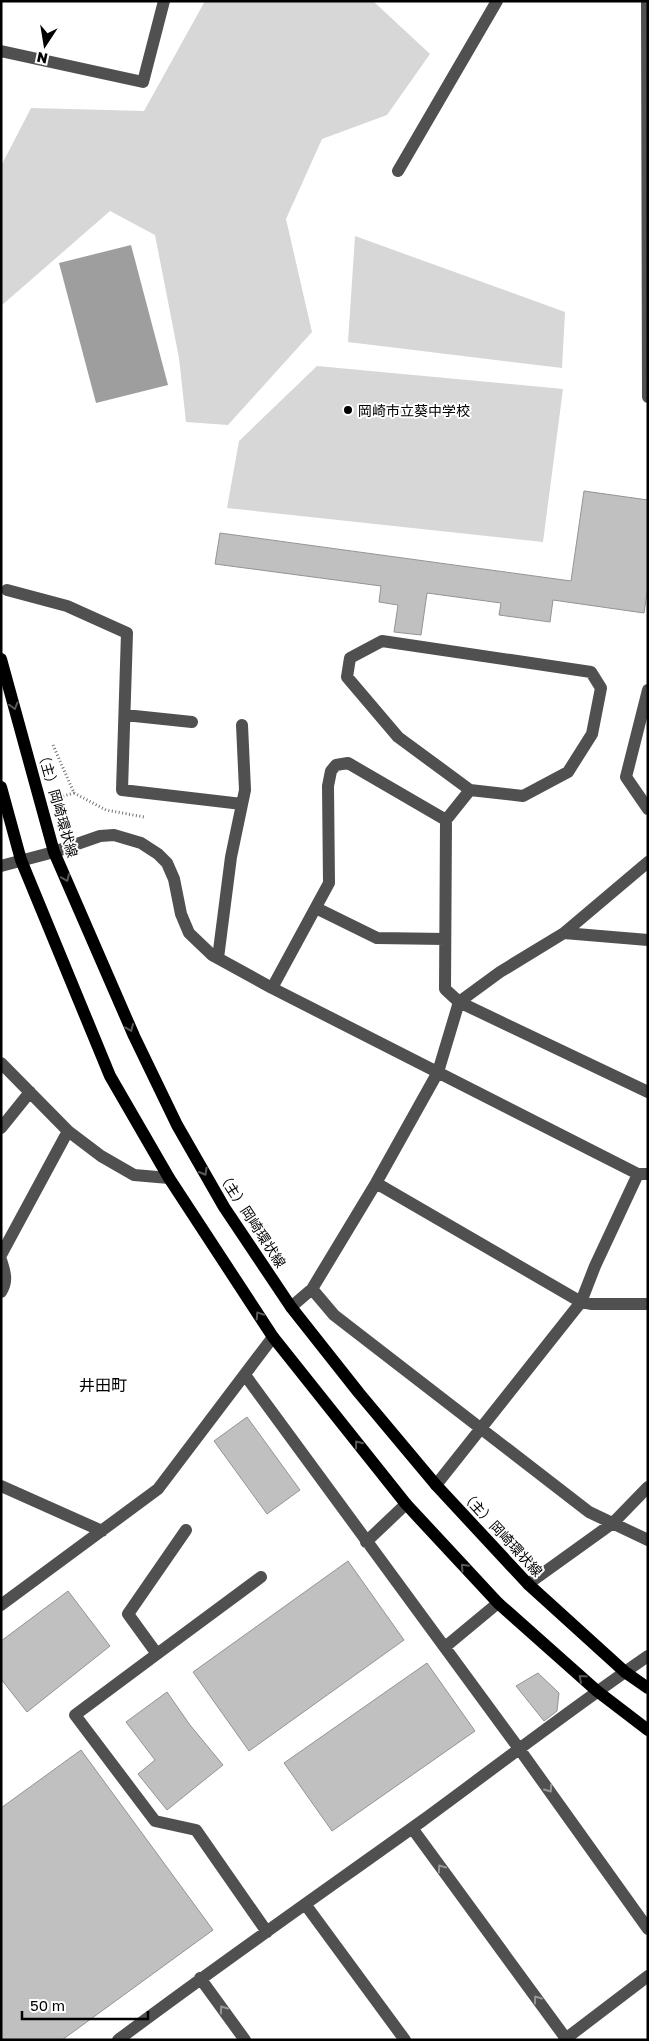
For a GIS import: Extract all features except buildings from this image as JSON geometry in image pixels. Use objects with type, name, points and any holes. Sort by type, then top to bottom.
[{"type":"main road","name":"（主）岡崎環状線","points":[[1,659],[54,852],[134,1036],[177,1125],[224,1207],[291,1306],[359,1393],[436,1485],[528,1584],[625,1672],[648,1688]]},
{"type":"main road","points":[[1,787],[21,860],[110,1076],[169,1178],[273,1337],[406,1504],[498,1603],[597,1691],[648,1730]]},
{"type":"street","points":[[1,51],[143,82],[164,1]]},
{"type":"street","points":[[398,171],[497,1]]},
{"type":"street","points":[[647,1],[648,397]]},
{"type":"street","points":[[7,590],[67,606],[128,633],[122,790],[242,804]]},
{"type":"street","points":[[382,641],[591,672],[601,688],[592,734],[568,772],[523,796],[470,790],[398,737],[347,677],[350,658],[382,641]]},
{"type":"street","points":[[648,690],[645,715],[626,776],[648,809]]},
{"type":"street","points":[[125,715],[192,722]]},
{"type":"street","points":[[218,958],[230,858],[245,790],[242,725]]},
{"type":"street","points":[[272,988],[329,883],[328,786],[331,771],[336,765],[348,763],[446,820]]},
{"type":"street","points":[[470,790],[446,820],[445,989],[460,1002],[648,1092]]},
{"type":"street","points":[[1,866],[54,852],[86,840],[114,835],[141,843],[158,854],[166,863],[174,879],[181,914],[189,933],[212,955],[272,988],[643,1174],[595,1266],[581,1302],[436,1485]]},
{"type":"street","points":[[291,1306],[312,1289],[376,1183],[438,1072],[460,1002],[500,972],[564,933],[648,862]]},
{"type":"street","points":[[316,908],[377,938],[445,939]]},
{"type":"street","points":[[564,933],[648,940]]},
{"type":"street","points":[[1,1064],[68,1131],[101,1156],[134,1175],[169,1178]]},
{"type":"street","points":[[1,1128],[30,1092]]},
{"type":"street","points":[[1,1255],[68,1131]]},
{"type":"street","points":[[376,1183],[581,1302],[592,1304],[648,1304]]},
{"type":"street","points":[[1,1260],[6,1275],[6,1285],[1,1292]]},
{"type":"street","points":[[312,1289],[334,1315],[589,1512],[648,1540]]},
{"type":"street","points":[[1,1605],[158,1489],[273,1337]]},
{"type":"street","points":[[244,1376],[445,1647],[648,1929]]},
{"type":"street","points":[[1,1486],[102,1531]]},
{"type":"street","points":[[528,1584],[613,1523],[648,1487]]},
{"type":"street","points":[[366,1542],[406,1504]]},
{"type":"street","points":[[157,1654],[128,1614],[186,1530]]},
{"type":"street","points":[[260,1577],[75,1715],[154,1821],[196,1830],[267,1932]]},
{"type":"street","points":[[445,1647],[498,1603]]},
{"type":"street","points":[[118,2040],[200,1978],[412,1828],[520,1750],[597,1691],[648,1656]]},
{"type":"street","points":[[412,1828],[565,2039],[648,1976]]},
{"type":"street","points":[[305,1904],[405,2040]]},
{"type":"street","points":[[200,1978],[246,2040]]},
{"type":"path","points":[[53,745],[74,793],[106,810],[144,817]]},
{"type":"shaded area","points":[[205,1],[373,1],[430,54],[387,115],[322,139],[286,219],[312,332],[228,425],[186,422],[179,358],[155,235],[110,211],[1,306],[1,166],[31,108],[144,111]]},
{"type":"shaded area","points":[[355,236],[565,312],[562,368],[348,342]]},
{"type":"shaded area","points":[[131,245],[168,385],[96,403],[59,263]]},
{"type":"shaded area","points":[[317,366],[563,389],[543,542],[227,508],[239,441]]},
{"type":"place","name":"岡崎市立葵中学校","points":[[348,410]]},
{"type":"district","name":"井田町","points":[[103,1385]]}]
